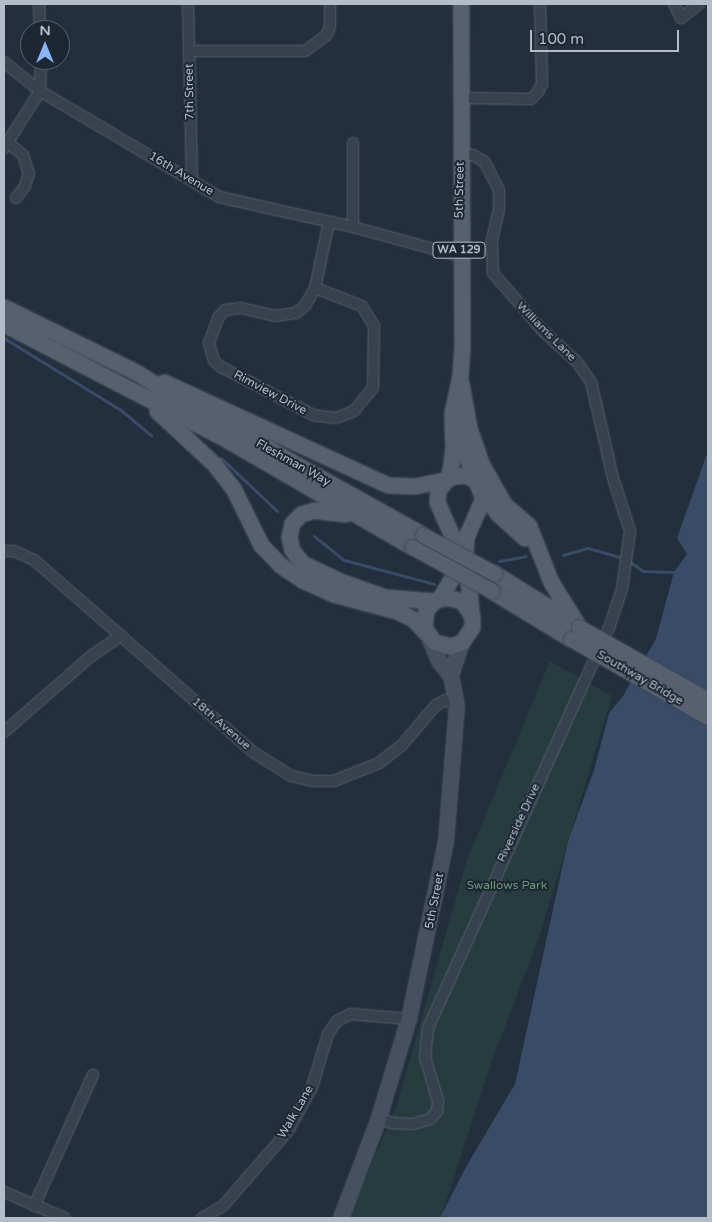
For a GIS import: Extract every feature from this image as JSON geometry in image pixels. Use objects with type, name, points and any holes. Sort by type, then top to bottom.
[{"type":"main road","name":"5th Street","points":[[461,4],[460,376],[465,405],[461,415],[462,442],[479,486],[498,514],[517,528],[541,559]]},
{"type":"main road","name":"Fleshman Way","points":[[4,307],[136,372],[180,399],[494,573],[575,633]]},
{"type":"main road","name":"Fleshman Way","points":[[4,324],[49,345],[139,396],[224,438],[356,516],[492,591],[575,633]]},
{"type":"main road","points":[[136,372],[199,396],[388,486],[414,486],[460,474],[479,486],[480,510],[470,527],[465,550],[472,627],[462,642],[450,676]]},
{"type":"main road","name":"5th Street","points":[[436,600],[454,574],[455,543],[437,502],[438,490],[446,479],[453,447],[452,413],[460,376]]},
{"type":"main road","points":[[139,396],[188,438],[214,464],[233,488],[261,545],[280,565],[302,580],[333,594],[397,611],[413,619],[428,635],[445,646],[462,642]]},
{"type":"main road","points":[[465,405],[482,465],[504,504],[529,526],[550,582],[575,633]]},
{"type":"main road","points":[[356,516],[327,510],[301,514],[291,530],[292,550],[302,563],[340,581],[385,597],[436,600],[451,597],[462,601],[472,616]]},
{"type":"main road","points":[[428,635],[424,616],[436,600]]},
{"type":"main road","name":"Southway Bridge","points":[[575,633],[708,700]]},
{"type":"main road","name":"Southway Bridge","points":[[575,633],[708,717]]},
{"type":"main road","name":"5th Street","points":[[378,1119],[409,1019],[446,842],[457,706],[450,676],[439,661],[428,635]]},
{"type":"main road","points":[[341,1218],[378,1119]]},
{"type":"street","points":[[39,4],[40,20]]},
{"type":"street","name":"7th Street","points":[[188,4],[192,181]]},
{"type":"street","points":[[190,51],[305,51],[326,36],[330,27],[330,4]]},
{"type":"street","points":[[461,98],[531,99],[538,92],[542,84],[540,4]]},
{"type":"street","points":[[674,4],[681,18],[699,4]]},
{"type":"street","name":"16th Avenue","points":[[4,62],[40,91],[219,197],[354,227],[459,256]]},
{"type":"street","points":[[16,198],[25,186],[30,173],[23,155],[6,146],[40,91],[41,70]]},
{"type":"street","points":[[353,144],[354,227]]},
{"type":"street","name":"Williams Lane","points":[[460,154],[473,155],[485,162],[499,190],[500,209],[492,240],[493,273],[514,299],[577,362],[591,382],[613,478],[630,531]]},
{"type":"street","name":"Rimview Drive","points":[[315,288],[362,306],[374,326],[373,388],[354,411],[336,418],[312,415],[221,367],[210,352],[210,334],[225,310],[241,308],[286,316],[305,306],[315,288],[329,222]]},
{"type":"street","name":"Riverside Drive","points":[[378,1119],[392,1123],[413,1124],[430,1119],[437,1111],[438,1100],[425,1057],[428,1028],[610,628],[622,589],[630,531]]},
{"type":"street","points":[[4,551],[14,551],[34,560],[121,636],[91,656],[4,732]]},
{"type":"street","name":"18th Avenue","points":[[121,636],[253,752],[291,776],[312,781],[334,781],[379,763],[403,744],[436,705],[446,700],[457,706]]},
{"type":"street","name":"Walk Lane","points":[[202,1218],[223,1206],[288,1131],[312,1087],[328,1034],[337,1021],[351,1014],[409,1019]]},
{"type":"street","points":[[34,1206],[93,1075]]},
{"type":"street","points":[[4,1192],[65,1218]]},
{"type":"green space","name":"Swallows Park","points":[[550,661],[612,696],[540,934],[489,1069],[443,1211],[440,1218],[348,1218],[397,1105],[467,860]]},
{"type":"water","points":[[708,451],[708,1218],[440,1218],[466,1167],[515,1084],[568,841],[594,770],[609,713],[623,696],[656,639],[674,572],[687,554],[677,538]]},
{"type":"waterway","points":[[4,338],[122,411],[151,435]]},
{"type":"waterway","points":[[221,458],[277,511]]},
{"type":"waterway","points":[[314,536],[344,560],[434,584]]},
{"type":"waterway","points":[[563,555],[588,548],[620,557]]},
{"type":"waterway","points":[[499,561],[526,556]]},
{"type":"waterway","points":[[629,561],[643,571],[677,572]]}]
